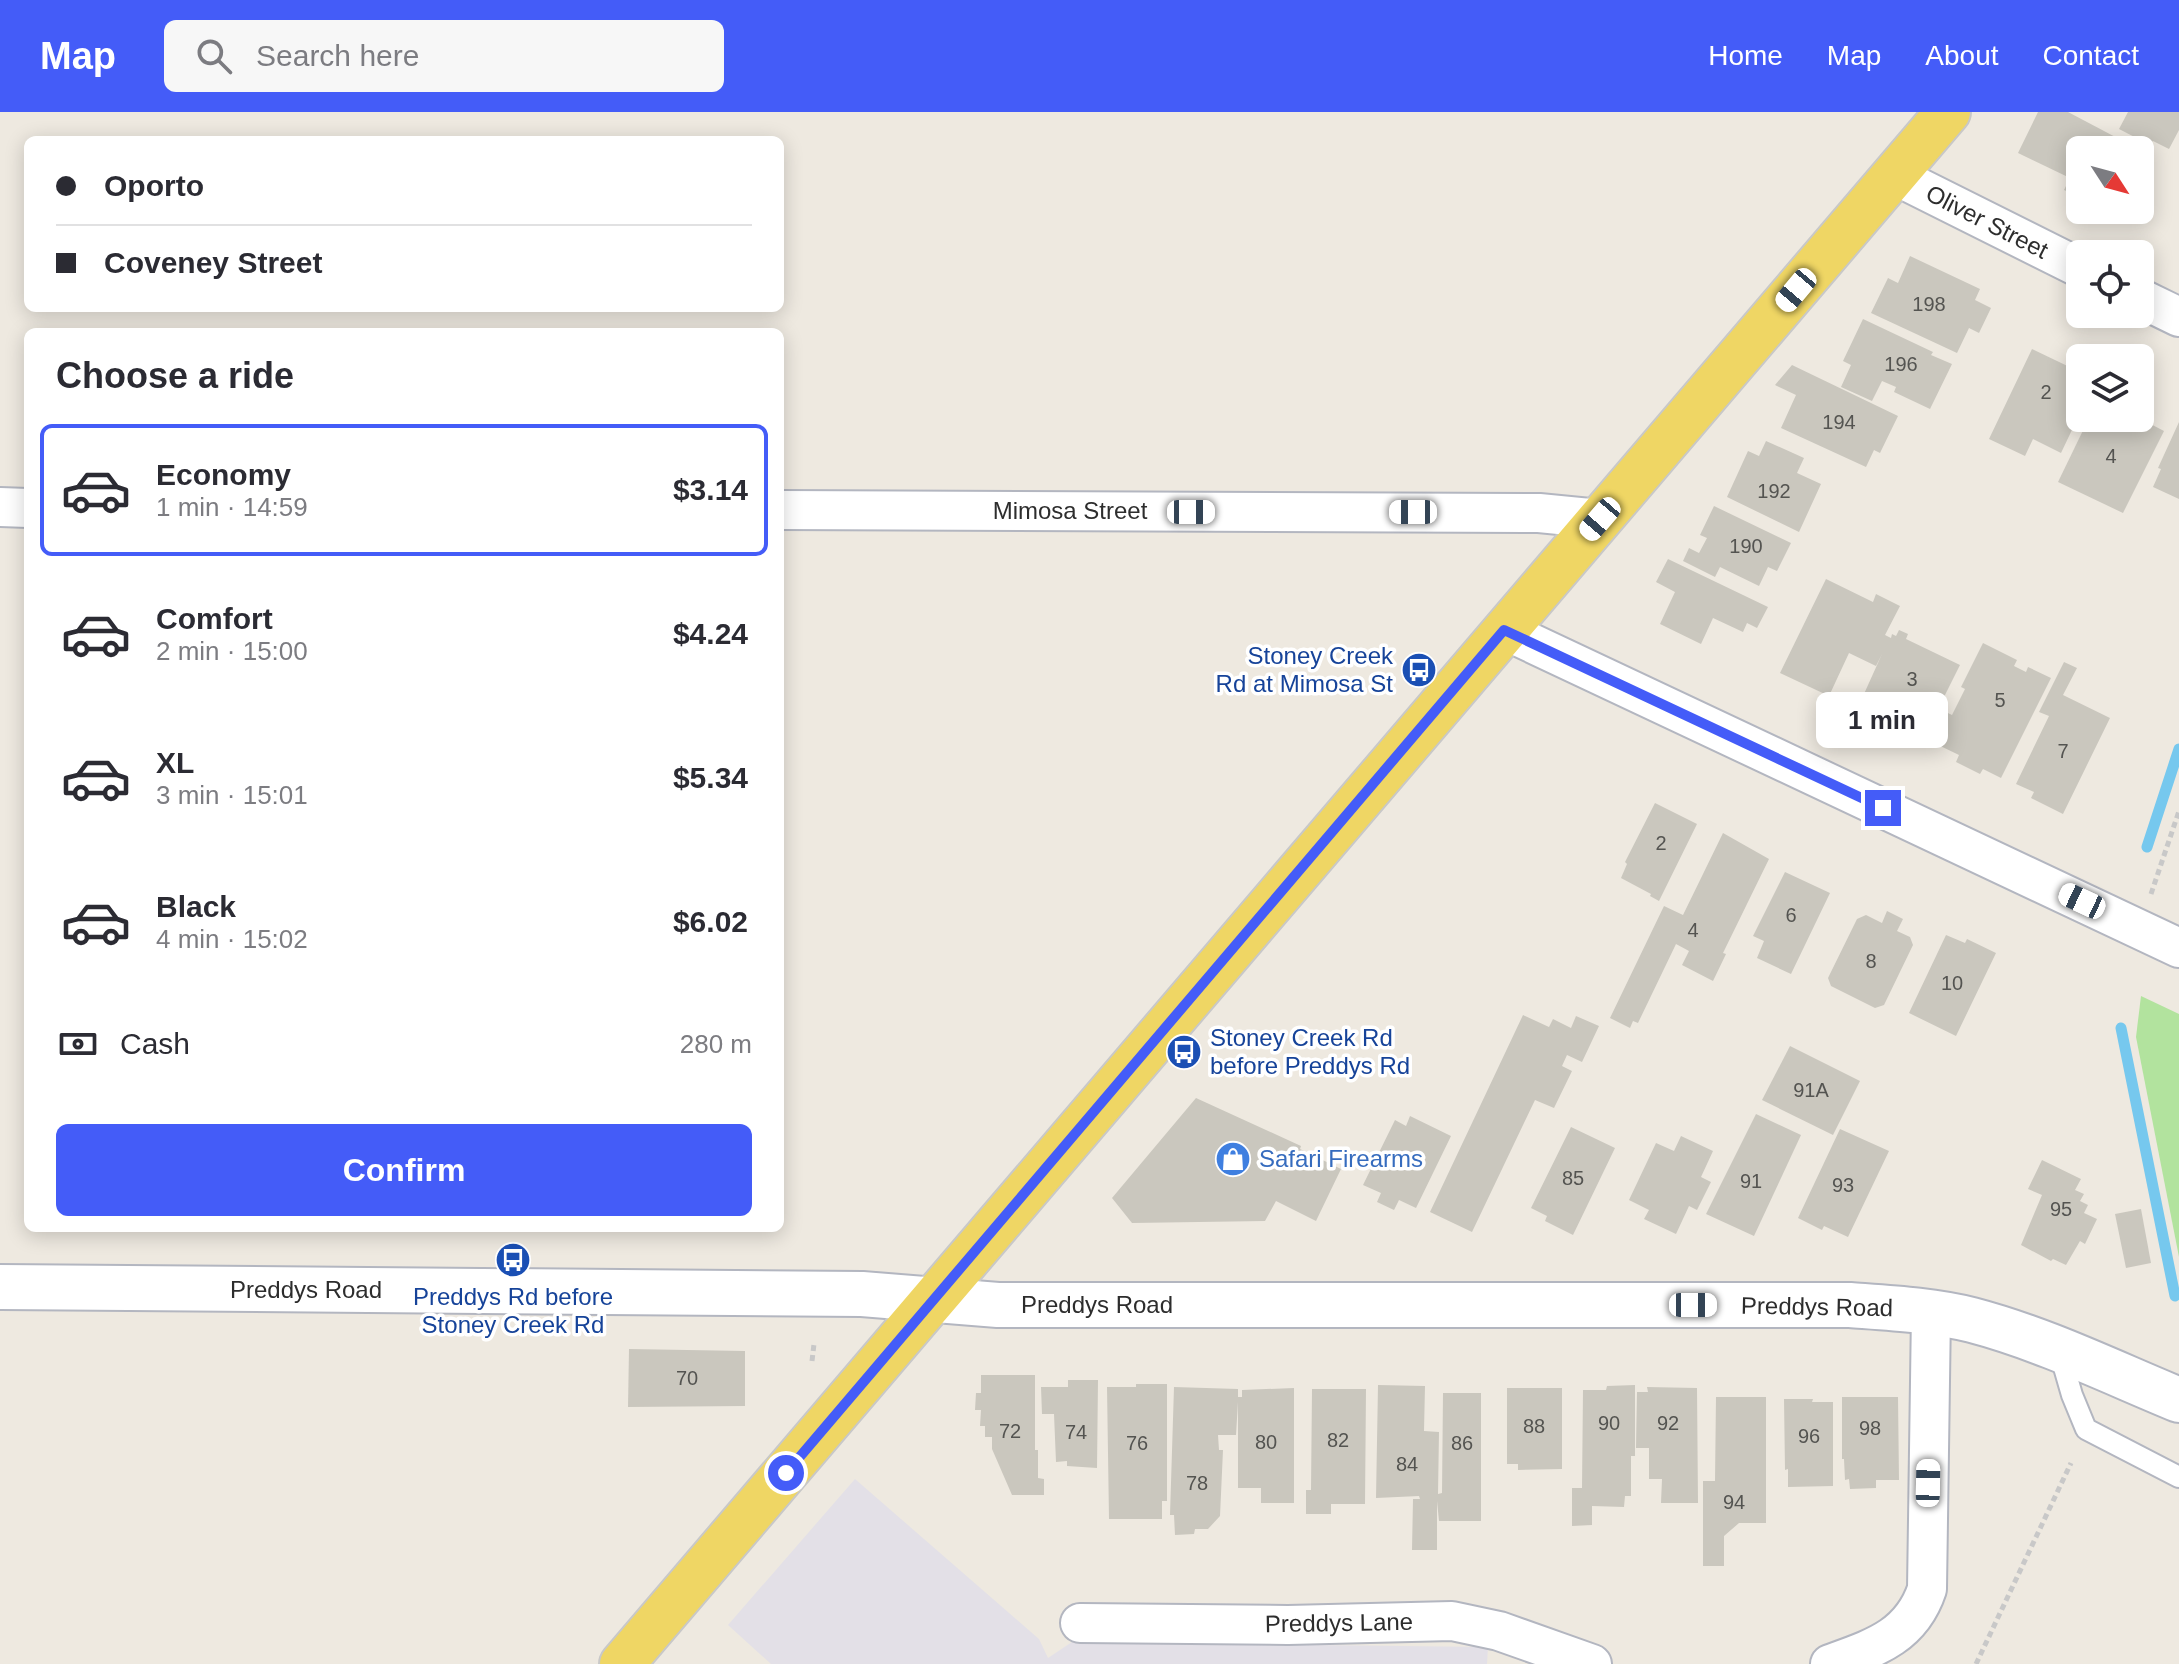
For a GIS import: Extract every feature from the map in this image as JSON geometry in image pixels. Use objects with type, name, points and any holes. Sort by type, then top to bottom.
[{"type":"main road","points":[[622,1664],[1948,112]]},
{"type":"main road","name":"Preddys Road","points":[[0,1287],[847,1294],[998,1305],[1850,1305],[1931,1312],[1971,1320],[2059,1349],[2179,1400]]},
{"type":"street","name":"Oliver Street","points":[[1894,175],[2066,261]]},
{"type":"street","points":[[2154,305],[2179,317]]},
{"type":"street","points":[[0,507],[24,508]]},
{"type":"street","name":"Mimosa Street","points":[[784,510],[1524,513],[1600,519]]},
{"type":"street","points":[[1504,630],[2179,948]]},
{"type":"street","points":[[1830,1664],[1894,1637],[1916,1615],[1927,1589],[1931,1312]]},
{"type":"street","name":"Preddys Lane","points":[[1080,1623],[1288,1625],[1452,1621],[1499,1631],[1592,1664]]},
{"type":"lane","points":[[2059,1349],[2086,1429],[2179,1477]]},
{"type":"path","points":[[2139,928],[2179,811]]},
{"type":"path","points":[[812,1361],[814,1344]]},
{"type":"path","points":[[1976,1664],[2071,1463]]},
{"type":"shaded area","points":[[855,1479],[1039,1639],[1048,1658],[1072,1642],[1488,1647],[1487,1664],[771,1664],[728,1625]]},
{"type":"green space","points":[[2141,996],[2179,1014],[2179,1257],[2136,1037]]},
{"type":"building","points":[[2038,112],[2068,112],[2113,136],[2066,136],[2066,176],[2018,153]]},
{"type":"building","points":[[2128,112],[2179,112],[2179,130],[2169,149],[2154,142],[2154,136],[2133,136],[2119,129]]},
{"type":"building","points":[[1910,256],[1980,289],[1975,300],[1991,308],[1979,333],[1969,328],[1957,353],[1871,313],[1888,278],[1898,283]]},
{"type":"building","points":[[1863,319],[1952,364],[1930,409],[1894,392],[1896,387],[1882,381],[1872,401],[1841,387],[1851,365],[1843,361]]},
{"type":"building","points":[[2032,349],[2066,365],[2066,432],[2071,432],[2061,453],[2033,439],[2025,456],[1989,439]]},
{"type":"building","points":[[1792,365],[1898,416],[1880,453],[1874,450],[1866,467],[1781,428],[1796,395],[1775,385]]},
{"type":"building","points":[[2179,422],[2179,499],[2153,487],[2161,469],[2158,468]]},
{"type":"building","points":[[2154,426],[2164,431],[2123,513],[2058,482],[2082,432],[2154,432]]},
{"type":"building","points":[[1766,441],[1804,458],[1797,473],[1821,484],[1799,532],[1727,497],[1748,451],[1759,456]]},
{"type":"building","points":[[1714,506],[1791,543],[1777,571],[1768,567],[1759,586],[1720,567],[1715,577],[1683,561],[1689,548],[1699,553],[1707,538],[1700,535]]},
{"type":"building","points":[[1668,559],[1768,607],[1757,628],[1747,623],[1743,632],[1713,618],[1701,644],[1660,624],[1675,592],[1656,582]]},
{"type":"building","points":[[1826,579],[1873,602],[1876,594],[1900,606],[1885,635],[1891,638],[1899,630],[1908,634],[1906,639],[1960,665],[1942,701],[1927,694],[1923,702],[1916,699],[1903,726],[1859,705],[1882,654],[1876,666],[1849,653],[1829,696],[1780,673]]},
{"type":"building","points":[[1983,643],[2017,660],[2014,666],[2026,672],[2028,667],[2051,678],[2001,778],[1983,769],[1980,774],[1956,762],[1959,755],[1930,741],[1946,712],[1952,715],[1965,689],[1961,687]]},
{"type":"building","points":[[2064,662],[2077,668],[2063,695],[2110,718],[2063,814],[2031,798],[2034,792],[2016,784],[2049,716],[2039,712]]},
{"type":"building","points":[[1655,803],[1697,824],[1659,901],[1621,878],[1627,864],[1625,862]]},
{"type":"building","points":[[1723,833],[1769,859],[1723,953],[1726,954],[1713,981],[1682,965],[1689,951],[1676,944],[1638,1023],[1633,1021],[1630,1028],[1610,1018],[1664,906],[1683,915]]},
{"type":"building","points":[[1785,872],[1830,893],[1791,974],[1757,958],[1764,941],[1753,936]]},
{"type":"building","points":[[1887,911],[1903,919],[1897,931],[1910,937],[1913,945],[1884,1005],[1875,1008],[1831,986],[1828,978],[1857,919],[1866,915],[1882,923]]},
{"type":"building","points":[[1946,935],[1965,943],[1967,939],[1996,953],[1956,1036],[1909,1013]]},
{"type":"building","points":[[1523,1015],[1549,1027],[1553,1019],[1571,1028],[1576,1016],[1599,1026],[1582,1062],[1567,1055],[1562,1066],[1572,1071],[1554,1108],[1535,1100],[1472,1232],[1430,1212]]},
{"type":"building","points":[[1790,1046],[1860,1081],[1833,1135],[1762,1100]]},
{"type":"building","name":"Safari Firearms","points":[[1196,1098],[1301,1146],[1300,1149],[1341,1169],[1316,1221],[1276,1201],[1265,1221],[1132,1223],[1112,1198]]},
{"type":"building","points":[[1756,1114],[1801,1135],[1754,1236],[1706,1214]]},
{"type":"building","points":[[1410,1116],[1451,1136],[1416,1208],[1399,1200],[1394,1210],[1377,1202],[1381,1193],[1363,1185],[1395,1120],[1406,1126]]},
{"type":"building","points":[[1571,1127],[1615,1148],[1573,1235],[1545,1221],[1547,1216],[1531,1208]]},
{"type":"building","points":[[1840,1129],[1889,1151],[1848,1237],[1824,1226],[1822,1230],[1798,1218]]},
{"type":"building","points":[[1681,1136],[1713,1151],[1701,1177],[1711,1182],[1697,1210],[1689,1206],[1676,1234],[1644,1219],[1649,1210],[1629,1200],[1656,1143],[1674,1151]]},
{"type":"building","points":[[2042,1160],[2081,1179],[2075,1190],[2084,1194],[2080,1201],[2088,1205],[2084,1213],[2097,1219],[2085,1244],[2080,1241],[2066,1265],[2053,1259],[2051,1261],[2021,1245],[2042,1195],[2028,1189]]},
{"type":"building","points":[[2141,1209],[2151,1263],[2126,1268],[2115,1214]]},
{"type":"building","points":[[629,1349],[745,1351],[745,1406],[628,1407]]},
{"type":"building","points":[[981,1375],[1035,1375],[1035,1450],[1038,1450],[1038,1478],[1044,1479],[1044,1495],[1012,1495],[992,1449],[992,1437],[985,1437],[985,1426],[980,1426],[981,1410],[975,1410],[976,1393],[981,1393]]},
{"type":"building","points":[[1068,1380],[1098,1380],[1097,1468],[1067,1466],[1067,1461],[1056,1462],[1054,1414],[1042,1414],[1041,1387],[1068,1387]]},
{"type":"building","points":[[1136,1384],[1167,1384],[1167,1501],[1162,1501],[1162,1519],[1109,1519],[1107,1387],[1136,1387]]},
{"type":"building","points":[[1378,1385],[1425,1386],[1424,1431],[1439,1432],[1438,1494],[1442,1493],[1443,1393],[1481,1393],[1481,1521],[1439,1521],[1437,1501],[1437,1550],[1412,1550],[1413,1499],[1420,1499],[1419,1496],[1376,1498]]},
{"type":"building","points":[[1635,1385],[1635,1456],[1631,1456],[1631,1496],[1625,1496],[1624,1507],[1592,1506],[1592,1525],[1572,1526],[1572,1488],[1582,1488],[1583,1390]]},
{"type":"building","points":[[1174,1387],[1238,1389],[1238,1397],[1242,1397],[1242,1390],[1294,1388],[1294,1503],[1261,1503],[1261,1488],[1238,1488],[1238,1402],[1236,1435],[1218,1435],[1219,1450],[1223,1450],[1220,1516],[1208,1529],[1195,1529],[1194,1534],[1175,1535],[1174,1515],[1170,1515]]},
{"type":"building","points":[[1647,1387],[1697,1388],[1698,1503],[1661,1503],[1662,1479],[1649,1479],[1649,1448],[1636,1448],[1637,1392],[1648,1392]]},
{"type":"building","points":[[1507,1388],[1562,1388],[1562,1469],[1518,1470],[1518,1464],[1507,1464]]},
{"type":"building","points":[[1312,1389],[1366,1389],[1365,1504],[1331,1504],[1331,1514],[1306,1514],[1306,1490],[1311,1490]]},
{"type":"building","points":[[1716,1397],[1766,1397],[1766,1523],[1739,1523],[1724,1536],[1724,1566],[1703,1566],[1703,1481],[1715,1481]]},
{"type":"building","points":[[1842,1397],[1898,1397],[1899,1480],[1876,1480],[1876,1488],[1850,1489],[1849,1479],[1845,1480],[1842,1459]]},
{"type":"building","points":[[1784,1399],[1833,1402],[1833,1486],[1788,1487]]},
{"type":"waterway","points":[[2147,847],[2179,749]]},
{"type":"waterway","points":[[2121,1028],[2175,1296]]},
{"type":"place","name":"Stoney Creek Rd at Mimosa St","points":[[1419,670]]},
{"type":"place","name":"Stoney Creek Rd before Preddys Rd","points":[[1184,1052]]},
{"type":"place","name":"Safari Firearms","points":[[1233,1159]]},
{"type":"place","name":"Preddys Rd before Stoney Creek Rd","points":[[513,1260]]},
{"type":"route","points":[[786,1473],[1504,630],[1883,808]]}]
